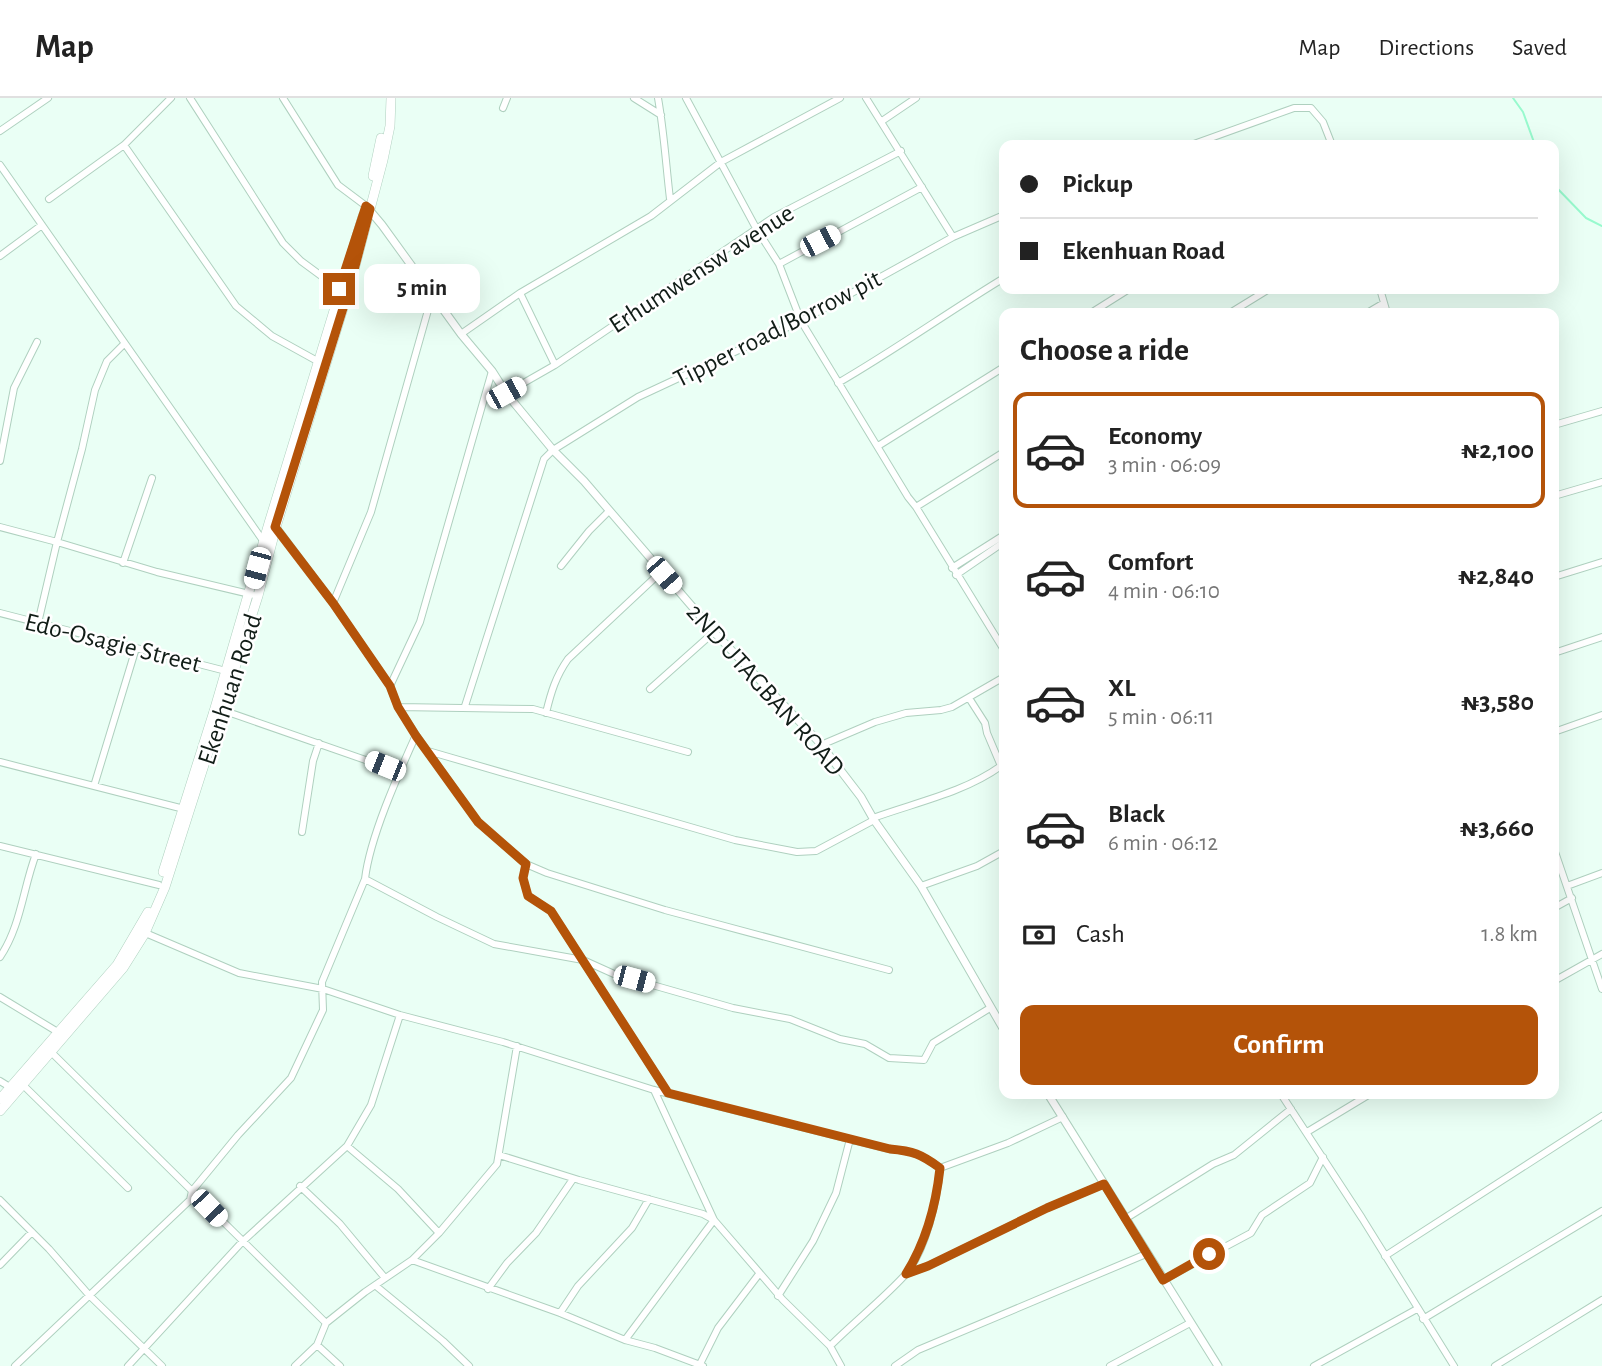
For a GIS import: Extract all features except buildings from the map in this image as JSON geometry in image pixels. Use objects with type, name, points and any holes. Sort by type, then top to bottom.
[{"type":"main road","name":"Ekenhuan Road","points":[[142,932],[184,809],[226,670],[254,595],[264,542],[339,289],[368,208],[384,125],[385,98]]},
{"type":"main road","name":"Ekenhuan Road","points":[[0,1111],[17,1086],[123,968],[165,887],[222,710],[254,595],[349,289],[390,126],[391,98]]},
{"type":"main road","name":"Ekenhuan Road","points":[[0,1098],[17,1086]]},
{"type":"street","points":[[0,131],[48,98]]},
{"type":"street","points":[[48,200],[124,145],[171,98]]},
{"type":"street","points":[[190,98],[283,243],[301,261],[339,289]]},
{"type":"street","points":[[283,98],[338,185],[368,208]]},
{"type":"street","points":[[503,108],[507,98]]},
{"type":"street","points":[[635,98],[661,115]]},
{"type":"street","points":[[658,98],[670,199]]},
{"type":"street","points":[[461,334],[520,293],[651,216],[721,162],[840,98]]},
{"type":"street","points":[[866,98],[953,237]]},
{"type":"street","points":[[882,121],[916,98]]},
{"type":"street","points":[[689,99],[756,228],[779,264],[801,321],[999,642]]},
{"type":"street","points":[[1205,140],[1294,108],[1311,108],[1323,122],[1330,140]]},
{"type":"street","points":[[124,145],[236,306],[272,336],[319,362]]},
{"type":"street","name":"Erhumwensw avenue","points":[[506,393],[555,365],[756,228],[901,151]]},
{"type":"street","points":[[0,166],[264,542]]},
{"type":"street","points":[[779,264],[922,187]]},
{"type":"street","name":"2ND UTAGBAN ROAD","points":[[368,208],[506,393],[553,450],[715,632],[821,745],[861,797],[921,886],[990,1008],[999,1017]]},
{"type":"street","name":"Tipper road/Borrow pit","points":[[553,450],[638,397],[801,321],[953,237],[999,217]]},
{"type":"street","points":[[0,256],[42,225]]},
{"type":"street","points":[[838,383],[885,356],[999,281]]},
{"type":"street","points":[[520,293],[555,365]]},
{"type":"street","points":[[1099,308],[1121,294]]},
{"type":"street","points":[[1238,308],[1261,294]]},
{"type":"street","points":[[1381,294],[1386,308]]},
{"type":"street","points":[[333,603],[371,512],[432,296]]},
{"type":"street","points":[[1376,308],[1384,303]]},
{"type":"street","points":[[0,461],[14,388],[37,342]]},
{"type":"street","points":[[38,623],[95,390],[107,361],[124,344]]},
{"type":"street","points":[[878,446],[999,370]]},
{"type":"street","points":[[390,686],[420,622],[492,371]]},
{"type":"street","points":[[1559,424],[1602,411]]},
{"type":"street","points":[[465,706],[544,459],[553,450]]},
{"type":"street","points":[[916,507],[999,456]]},
{"type":"street","points":[[123,563],[152,478]]},
{"type":"street","points":[[1559,495],[1602,482]]},
{"type":"street","points":[[561,566],[609,510]]},
{"type":"street","points":[[0,527],[123,563],[254,595]]},
{"type":"street","points":[[275,527],[333,603],[390,686],[398,707],[416,736],[478,822],[526,864],[665,910],[889,970]]},
{"type":"street","points":[[952,568],[999,539]]},
{"type":"street","points":[[957,575],[999,546]]},
{"type":"street","points":[[1559,575],[1602,562]]},
{"type":"street","points":[[546,713],[551,690],[568,659],[662,572]]},
{"type":"street","name":"Edo-Osagie Street","points":[[0,613],[226,670]]},
{"type":"street","points":[[650,689],[715,632]]},
{"type":"street","points":[[1559,651],[1602,637]]},
{"type":"street","points":[[94,786],[136,648]]},
{"type":"street","points":[[821,745],[875,722],[906,713],[941,710],[969,698],[999,680]]},
{"type":"street","points":[[969,698],[985,723],[999,757]]},
{"type":"street","points":[[398,707],[533,709],[688,752]]},
{"type":"street","points":[[222,710],[400,772]]},
{"type":"street","points":[[1559,730],[1602,715]]},
{"type":"street","points":[[15,1366],[190,1200],[192,1191],[238,1135],[291,1078],[323,1010],[322,982],[365,878],[367,862],[416,736]]},
{"type":"street","points":[[302,832],[311,770],[319,743]]},
{"type":"street","points":[[428,751],[735,840],[797,852],[816,851],[874,819],[964,788],[999,767]]},
{"type":"street","points":[[0,762],[184,809]]},
{"type":"street","points":[[0,846],[159,885]]},
{"type":"street","points":[[0,957],[15,928],[37,853]]},
{"type":"street","points":[[921,886],[977,866],[999,854]]},
{"type":"street","points":[[1559,863],[1602,986]]},
{"type":"street","points":[[526,864],[523,878],[528,896],[551,911],[668,1093]]},
{"type":"street","points":[[1567,886],[1602,873]]},
{"type":"street","points":[[365,878],[494,944],[583,960],[614,974],[722,1005],[790,1019],[840,1039],[865,1044],[890,1058],[924,1060],[933,1043],[990,1008]]},
{"type":"street","points":[[1559,905],[1572,898]]},
{"type":"street","points":[[142,932],[239,973],[323,989],[400,1015],[517,1046],[654,1090],[890,1149],[912,1151],[927,1157],[940,1168]]},
{"type":"street","points":[[1559,978],[1602,954]]},
{"type":"street","points":[[0,997],[62,1035]]},
{"type":"street","points":[[128,1366],[242,1242],[300,1186],[347,1146],[371,1105],[400,1015]]},
{"type":"street","points":[[295,1366],[317,1345],[326,1323],[412,1260],[439,1233],[497,1164],[517,1046]]},
{"type":"street","points":[[49,1050],[326,1323]]},
{"type":"street","points":[[0,1081],[17,1086],[128,1188]]},
{"type":"street","points":[[654,1090],[714,1220],[778,1296],[830,1346],[841,1366]]},
{"type":"street","points":[[1051,1099],[1218,1366]]},
{"type":"street","points":[[1284,1099],[1454,1366]]},
{"type":"street","points":[[1307,1132],[1362,1099]]},
{"type":"street","points":[[1125,1219],[1213,1164],[1234,1154],[1291,1109]]},
{"type":"street","points":[[1385,1256],[1602,1116]]},
{"type":"street","points":[[940,1168],[1008,1143],[1063,1117]]},
{"type":"street","points":[[778,1296],[813,1241],[836,1193],[850,1139]]},
{"type":"street","points":[[347,1146],[398,1189],[439,1233]]},
{"type":"street","points":[[499,1155],[573,1179],[703,1214],[714,1220]]},
{"type":"street","points":[[1163,1280],[1251,1233],[1262,1215],[1310,1182],[1323,1157]]},
{"type":"street","points":[[830,1346],[906,1274],[918,1255],[937,1196],[940,1168]]},
{"type":"street","points":[[488,1289],[507,1263],[536,1233],[573,1179]]},
{"type":"street","points":[[906,1274],[1104,1184]]},
{"type":"street","points":[[300,1186],[340,1224],[385,1278]]},
{"type":"street","points":[[560,1313],[578,1286],[632,1227],[649,1199]]},
{"type":"street","points":[[0,1200],[162,1366]]},
{"type":"street","points":[[1423,1319],[1602,1211]]},
{"type":"street","points":[[625,1340],[714,1220]]},
{"type":"street","points":[[0,1265],[32,1232]]},
{"type":"street","points":[[895,1366],[918,1350],[1146,1254]]},
{"type":"street","points":[[412,1260],[700,1366],[718,1328],[759,1274]]},
{"type":"street","points":[[376,1286],[469,1366]]},
{"type":"street","points":[[1495,1366],[1602,1300]]},
{"type":"street","points":[[1314,1366],[1417,1310]]},
{"type":"street","points":[[1111,1366],[1190,1323]]},
{"type":"street","points":[[317,1345],[340,1366]]},
{"type":"waterway","points":[[1513,98],[1523,112],[1533,140]]},
{"type":"waterway","points":[[1559,190],[1586,218],[1602,226]]},
{"type":"route","points":[[339,289],[366,206],[370,209],[356,265],[275,527],[333,603],[390,686],[398,707],[416,736],[478,822],[526,864],[523,878],[528,896],[551,911],[668,1093],[890,1149],[912,1151],[927,1157],[940,1168],[937,1196],[918,1255],[906,1274],[1104,1184],[1163,1280],[1209,1254]]}]
